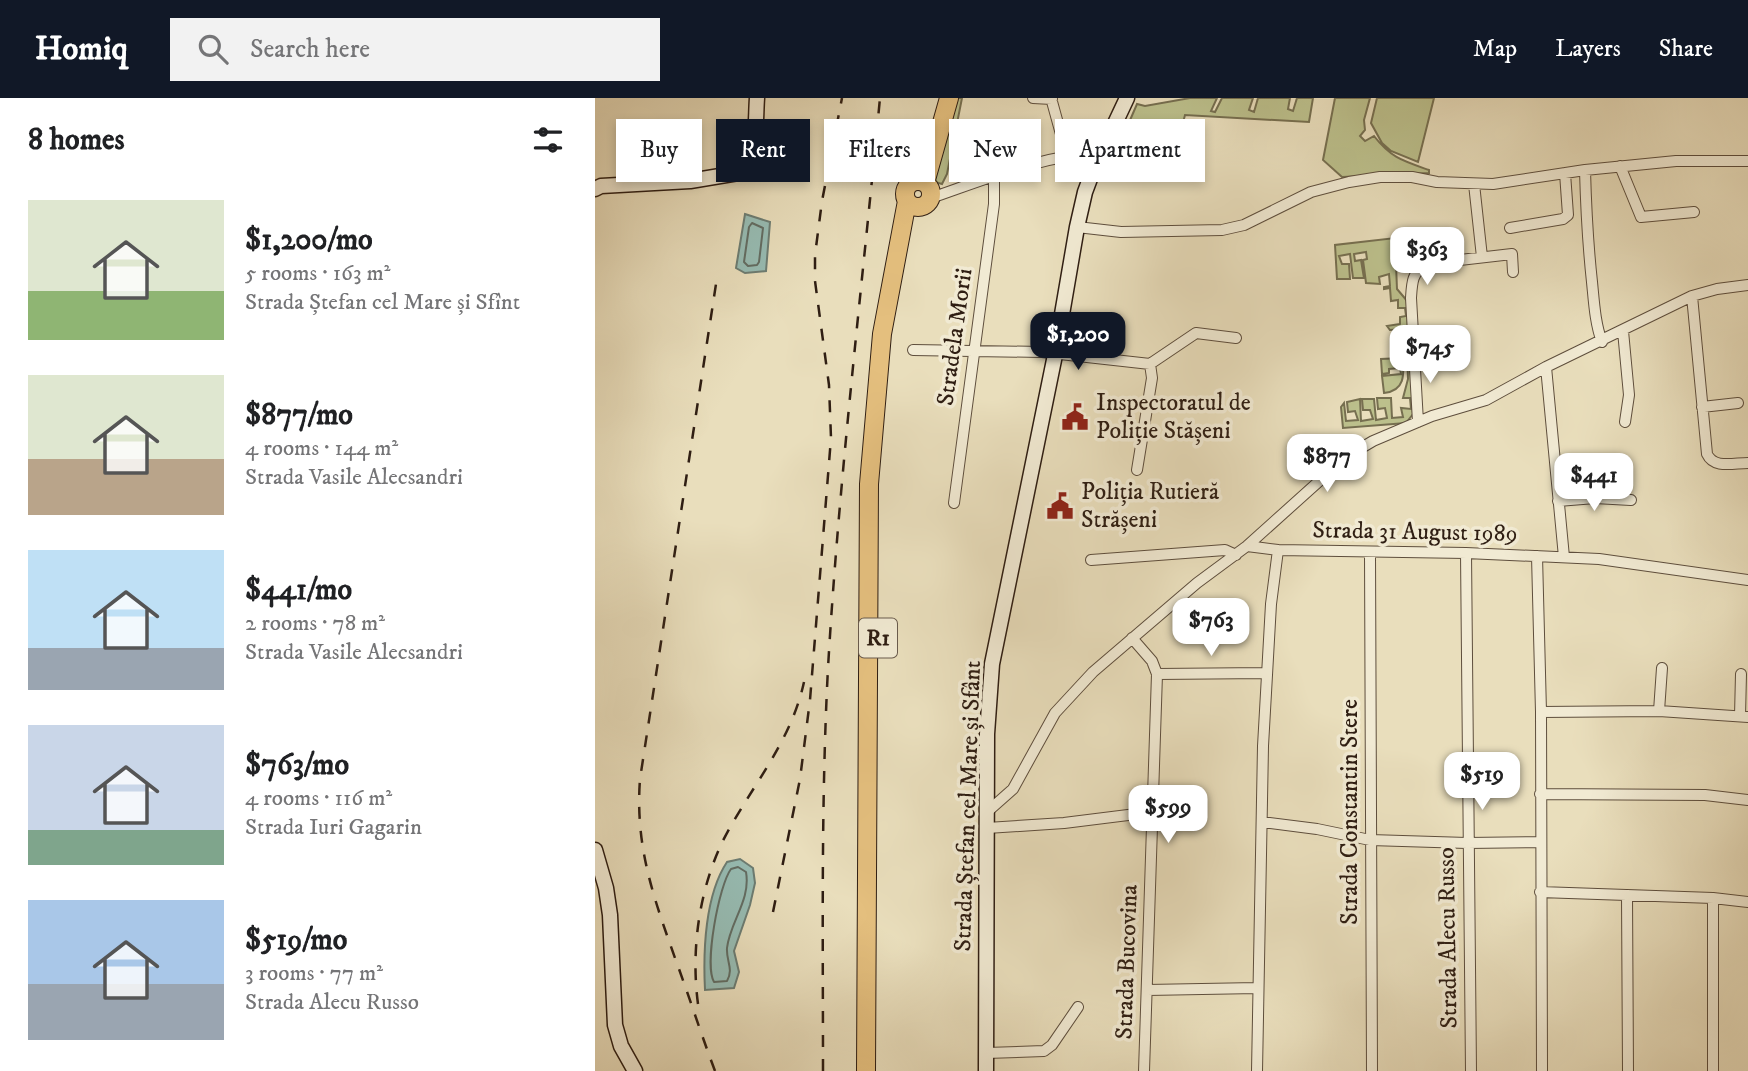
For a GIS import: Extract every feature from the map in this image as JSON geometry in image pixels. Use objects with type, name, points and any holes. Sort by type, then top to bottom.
[{"type":"highway","points":[[919,194],[939,98]]},
{"type":"highway","name":"R1","points":[[866,1071],[869,484],[882,334],[901,234],[919,194],[949,98]]},
{"type":"highway","name":"R1","points":[[877,1071],[880,469],[895,328],[919,194]]},
{"type":"street","points":[[595,189],[601,186],[690,181],[738,173],[751,159],[754,148],[757,98]]},
{"type":"street","points":[[1033,98],[1051,99],[1057,119]]},
{"type":"street","name":"Strada Ștefan cel Mare și Sfânt","points":[[1118,119],[1128,98]]},
{"type":"street","points":[[1077,228],[1121,232],[1222,230],[1244,225],[1311,192],[1380,177],[1493,184],[1620,166],[1676,161],[1748,161]]},
{"type":"street","points":[[1620,166],[1641,217],[1694,212]]},
{"type":"street","points":[[1585,170],[1587,237],[1598,331],[1602,342]]},
{"type":"street","points":[[1510,228],[1563,219],[1568,215],[1565,173]]},
{"type":"street","points":[[919,194],[969,182]]},
{"type":"street","name":"Stradela Morii","points":[[954,503],[994,204],[994,182]]},
{"type":"street","name":"Strada Ștefan cel Mare și Sfânt","points":[[986,1071],[987,734],[992,664],[1055,355],[1077,228],[1090,182]]},
{"type":"street","points":[[1474,184],[1482,257]]},
{"type":"street","points":[[1418,422],[1411,298],[1412,279],[1416,271],[1425,264],[1512,254],[1513,272]]},
{"type":"street","points":[[987,812],[1013,789],[1055,713],[1093,672],[1197,583],[1247,546],[1346,457],[1373,441],[1418,422],[1486,400],[1546,367],[1692,296],[1748,285]]},
{"type":"street","points":[[1692,296],[1706,454],[1715,464],[1748,463]]},
{"type":"street","points":[[1623,331],[1629,394],[1625,422]]},
{"type":"street","points":[[913,350],[1042,352],[1150,364],[1196,333],[1236,338]]},
{"type":"street","points":[[1137,470],[1152,377],[1150,364]]},
{"type":"street","points":[[1546,367],[1564,557]]},
{"type":"street","points":[[1702,407],[1738,403]]},
{"type":"street","points":[[1558,501],[1595,498],[1631,500]]},
{"type":"street","name":"Strada 31 August 1989","points":[[1247,546],[1278,550],[1466,553],[1599,559],[1748,580]]},
{"type":"street","points":[[1091,560],[1225,550],[1236,555]]},
{"type":"street","points":[[1257,1071],[1266,673],[1278,550]]},
{"type":"street","name":"Strada Constantin Stere","points":[[1370,553],[1372,1071]]},
{"type":"street","name":"Strada Alecu Russo","points":[[1466,553],[1471,1071]]},
{"type":"street","points":[[1537,556],[1541,712],[1542,1071]]},
{"type":"street","points":[[1132,638],[1152,661],[1157,674],[1266,673]]},
{"type":"street","points":[[1660,711],[1662,668]]},
{"type":"street","name":"Strada Bucovina","points":[[1145,1071],[1157,674]]},
{"type":"street","points":[[1541,712],[1660,711],[1744,716],[1741,674]]},
{"type":"street","points":[[1540,794],[1696,795],[1748,800]]},
{"type":"street","points":[[986,828],[1064,823],[1152,812]]},
{"type":"street","points":[[1262,822],[1317,829],[1370,840],[1541,842]]},
{"type":"street","points":[[595,850],[606,888],[610,915],[615,1025],[621,1046],[635,1071]]},
{"type":"street","points":[[1540,892],[1713,898],[1748,902]]},
{"type":"street","points":[[1627,895],[1628,1071]]},
{"type":"street","points":[[1713,898],[1713,1071]]},
{"type":"street","points":[[1147,990],[1257,988]]},
{"type":"street","points":[[986,1053],[1044,1051],[1052,1045],[1078,1007]]},
{"type":"green space","points":[[955,98],[962,98],[958,119],[949,119]]},
{"type":"green space","points":[[1190,98],[1217,98],[1211,111],[1215,112],[1222,98],[1253,98],[1249,110],[1254,112],[1258,98],[1290,98],[1288,109],[1293,111],[1297,98],[1313,98],[1309,122],[1185,115],[1184,119],[1131,119],[1137,104],[1145,106]]},
{"type":"green space","points":[[1335,98],[1370,98],[1364,120],[1365,130],[1360,136],[1365,141],[1374,136],[1392,154],[1429,170],[1429,173],[1342,177],[1323,160]]},
{"type":"green space","points":[[1377,98],[1434,98],[1418,162],[1391,151],[1382,143],[1371,123]]},
{"type":"green space","points":[[949,120],[949,164],[942,184],[935,182],[935,170]]},
{"type":"green space","points":[[1395,238],[1397,289],[1408,302],[1413,414],[1406,423],[1343,428],[1341,407],[1344,403],[1346,421],[1358,420],[1355,411],[1348,412],[1347,402],[1360,399],[1361,421],[1373,419],[1370,410],[1363,410],[1362,399],[1374,399],[1376,420],[1387,418],[1385,408],[1378,409],[1377,398],[1391,398],[1392,418],[1403,417],[1401,408],[1411,409],[1410,398],[1403,398],[1408,379],[1406,329],[1390,330],[1387,326],[1400,324],[1400,317],[1406,316],[1405,308],[1398,308],[1398,300],[1391,301],[1390,288],[1384,289],[1390,286],[1389,274],[1379,277],[1380,284],[1366,283],[1363,260],[1367,259],[1366,252],[1354,254],[1355,261],[1361,260],[1364,278],[1353,278],[1350,254],[1339,256],[1342,264],[1349,264],[1350,279],[1337,279],[1335,245]]},
{"type":"green space","points":[[1403,358],[1400,386],[1384,393],[1382,376],[1401,374],[1400,368],[1389,369],[1389,373],[1382,374],[1381,359]]},
{"type":"water","points":[[745,214],[770,222],[766,271],[745,273],[736,268]]},
{"type":"water","points":[[740,859],[753,868],[755,883],[734,951],[739,972],[734,988],[705,990],[705,941],[714,890],[727,862]]},
{"type":"railway","points":[[773,912],[800,779],[810,700],[831,438],[829,385],[815,281],[815,255],[822,201],[842,98]]},
{"type":"railway","points":[[823,1071],[823,819],[828,668],[845,454],[880,98]]},
{"type":"railway","points":[[715,1071],[653,892],[643,849],[639,803],[640,779],[716,284]]},
{"type":"railway","points":[[698,1004],[697,934],[712,866],[732,824],[783,739],[799,702],[804,682]]},
{"type":"place","name":"Inspectoratul de Poliție Stășeni","points":[[1075,417]]},
{"type":"place","name":"Poliția Rutieră Strășeni","points":[[1060,506]]}]
